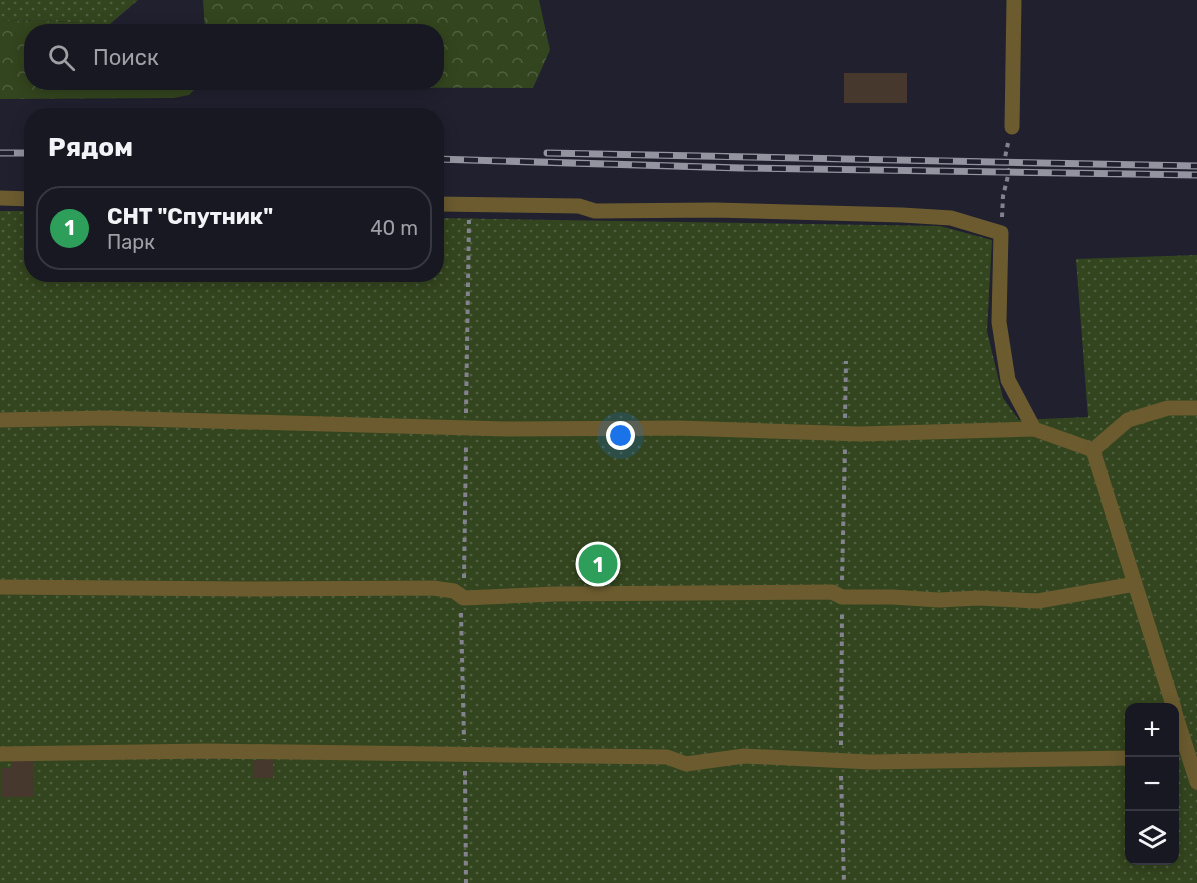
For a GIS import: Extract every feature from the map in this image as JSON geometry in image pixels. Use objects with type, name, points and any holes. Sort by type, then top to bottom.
[{"type":"street","points":[[1012,127],[1014,0]]},
{"type":"street","points":[[0,198],[24,199]]},
{"type":"street","points":[[444,204],[579,206],[595,211],[714,210],[902,215],[951,218],[1001,233],[999,322],[1008,380],[1034,429]]},
{"type":"street","points":[[1093,450],[1128,420],[1168,408],[1197,408]]},
{"type":"street","points":[[0,420],[105,418],[466,428],[680,428],[845,433],[1034,429],[1093,450]]},
{"type":"street","points":[[1093,450],[1172,703]]},
{"type":"street","points":[[0,587],[433,588],[453,591],[464,598],[555,594],[832,592],[842,597],[1038,601],[1135,584]]},
{"type":"street","points":[[1179,739],[1182,757],[1197,782]]},
{"type":"street","points":[[0,754],[208,751],[667,758],[686,764],[744,756],[840,760],[1125,758]]},
{"type":"path","points":[[1001,233],[1004,196],[1009,172],[1004,162],[1012,127]]},
{"type":"path","points":[[466,883],[465,780],[467,756],[464,745],[460,617],[464,598],[470,204]]},
{"type":"path","points":[[844,883],[840,760],[846,362]]},
{"type":"green space","points":[[0,0],[138,0],[110,24],[40,20],[0,21]]},
{"type":"green space","points":[[203,0],[539,0],[550,50],[533,88],[444,88],[444,24],[205,24]]},
{"type":"green space","points":[[40,20],[95,24],[24,24],[24,90],[194,90],[189,95],[174,98],[0,99],[0,21]]},
{"type":"green space","points":[[0,211],[24,211],[24,282],[444,282],[444,218],[940,226],[992,240],[987,331],[1003,398],[1019,420],[1088,417],[1076,259],[1197,255],[1197,883],[0,883]]},
{"type":"building","points":[[844,73],[907,73],[907,103],[844,103]]},
{"type":"building","points":[[11,758],[34,758],[34,797],[1,797],[1,768],[11,768]]},
{"type":"building","points":[[273,759],[273,778],[253,778],[253,760]]},
{"type":"railway","points":[[0,153],[24,153]]},
{"type":"railway","points":[[547,153],[1197,166]]},
{"type":"railway","points":[[444,159],[741,168],[1197,175]]},
{"type":"place","name":"СНТ \"Спутник\"","points":[[598,564]]}]
